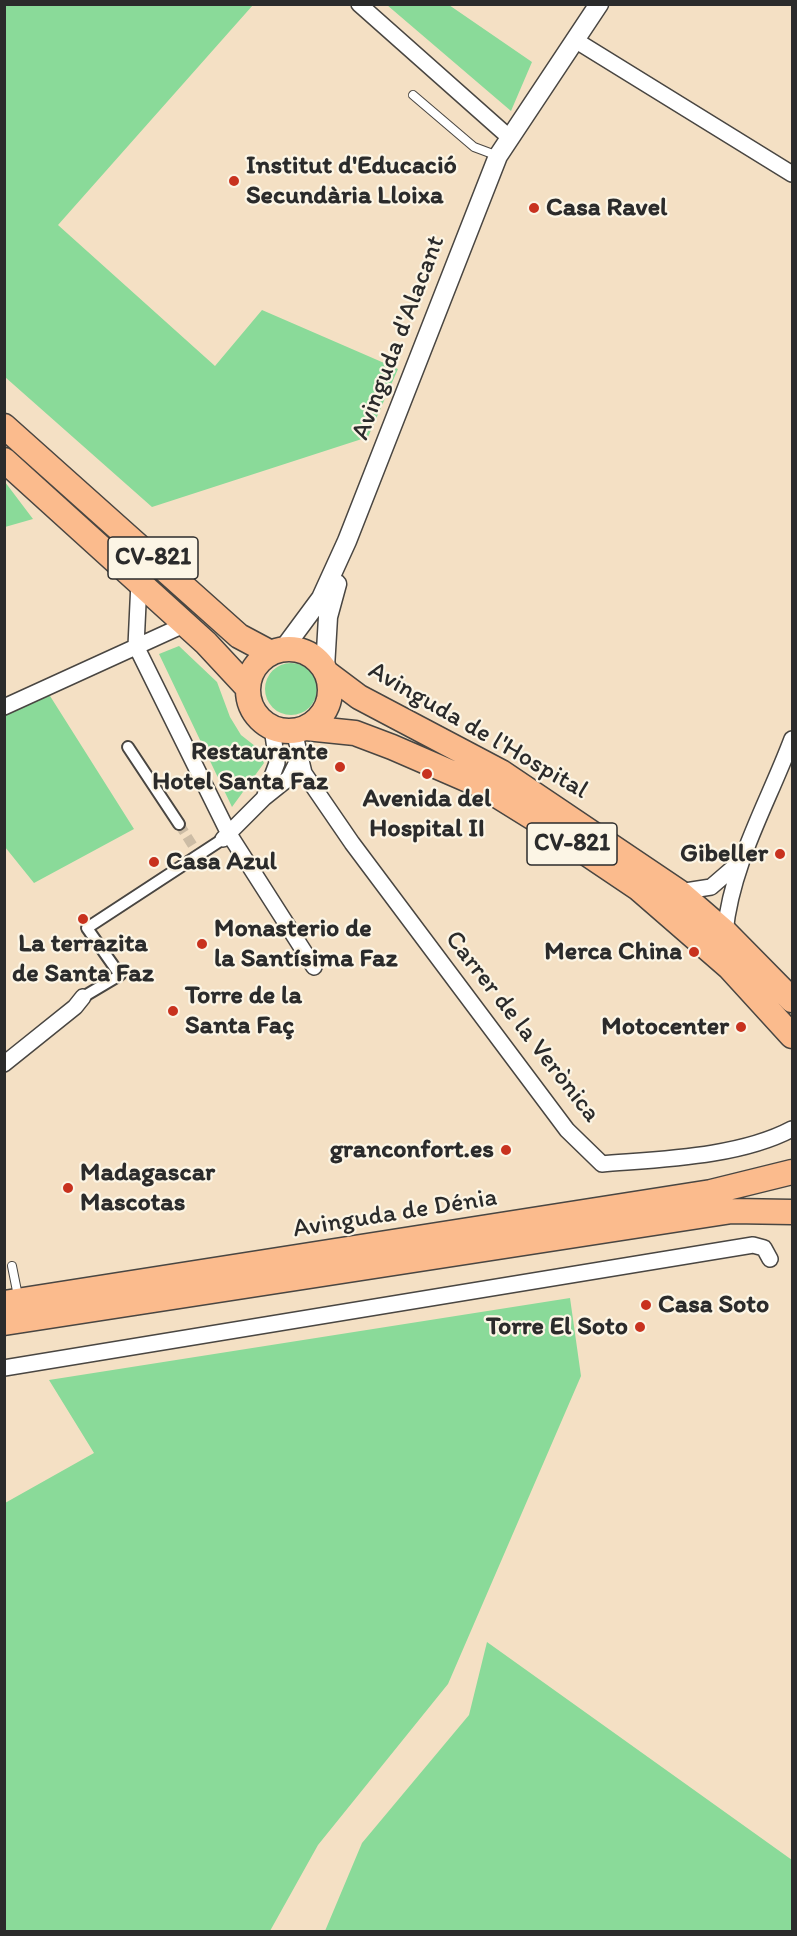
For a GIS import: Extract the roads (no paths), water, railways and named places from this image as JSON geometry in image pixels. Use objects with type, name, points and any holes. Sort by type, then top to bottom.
[{"type":"main road","name":"CV-821","points":[[4,426],[239,636],[277,650],[309,653],[326,671]]},
{"type":"main road","name":"CV-821","points":[[4,460],[186,624],[246,686],[251,709],[290,729]]},
{"type":"main road","points":[[246,686],[256,663],[277,650]]},
{"type":"main road","points":[[290,729],[320,718],[327,706],[331,691],[326,671]]},
{"type":"main road","name":"Avinguda de l'Hospital","points":[[326,671],[359,698],[501,772],[679,892],[725,932],[792,1000]]},
{"type":"main road","name":"Avinguda de l'Hospital","points":[[290,729],[356,733],[482,786],[638,888],[729,967],[792,1036]]},
{"type":"main road","name":"Avinguda de Dénia","points":[[9,1296],[50,1296],[629,1205],[761,1182],[792,1172]]},
{"type":"main road","name":"Avinguda de Dénia","points":[[15,1321],[732,1212],[792,1212]]},
{"type":"street","points":[[359,4],[510,138]]},
{"type":"street","name":"Avinguda d'Alacant","points":[[277,650],[321,598],[347,541],[498,156],[599,4]]},
{"type":"street","points":[[575,40],[792,174]]},
{"type":"street","name":"Avinguda d'Alacant","points":[[326,671],[328,617],[347,541]]},
{"type":"street","points":[[139,582],[136,646],[226,836],[314,967]]},
{"type":"street","points":[[4,707],[186,624]]},
{"type":"street","points":[[264,798],[290,729]]},
{"type":"street","name":"Carrer de la Verònica","points":[[290,729],[304,773],[352,843],[567,1130],[602,1164],[700,1155],[779,1136],[792,1129]]},
{"type":"street","points":[[725,932],[729,898],[740,862],[792,739]]},
{"type":"street","points":[[128,747],[179,824]]},
{"type":"street","points":[[4,1064],[83,997],[120,975],[87,928],[226,836],[264,798],[290,778],[300,756]]},
{"type":"street","points":[[679,892],[711,887],[740,862]]},
{"type":"street","points":[[4,1368],[753,1245],[764,1248],[770,1259]]},
{"type":"street","points":[[4,1332],[15,1321]]},
{"type":"lane","points":[[413,95],[474,147],[498,156]]},
{"type":"lane","points":[[9,1296],[12,1266]]},
{"type":"tunnel","points":[[179,824],[193,846]]},
{"type":"place","name":"Institut d'Educació Secundària Lloixa","points":[[234,181]]},
{"type":"place","name":"Casa Ravel","points":[[534,208]]},
{"type":"place","name":"Restaurante Hotel Santa Faz","points":[[340,767]]},
{"type":"place","name":"Avenida del Hospital II","points":[[427,774]]},
{"type":"place","name":"Gibeller","points":[[780,854]]},
{"type":"place","name":"Casa Azul","points":[[154,862]]},
{"type":"place","name":"La terrazita de Santa Faz","points":[[83,919]]},
{"type":"place","name":"Monasterio de la Santísima Faz","points":[[202,944]]},
{"type":"place","name":"Merca China","points":[[694,952]]},
{"type":"place","name":"Torre de la Santa Faç","points":[[173,1011]]},
{"type":"place","name":"Motocenter","points":[[741,1027]]},
{"type":"place","name":"granconfort.es","points":[[506,1150]]},
{"type":"place","name":"Madagascar Mascotas","points":[[68,1188]]},
{"type":"place","name":"Casa Soto","points":[[646,1305]]},
{"type":"place","name":"Torre El Soto","points":[[640,1327]]}]
